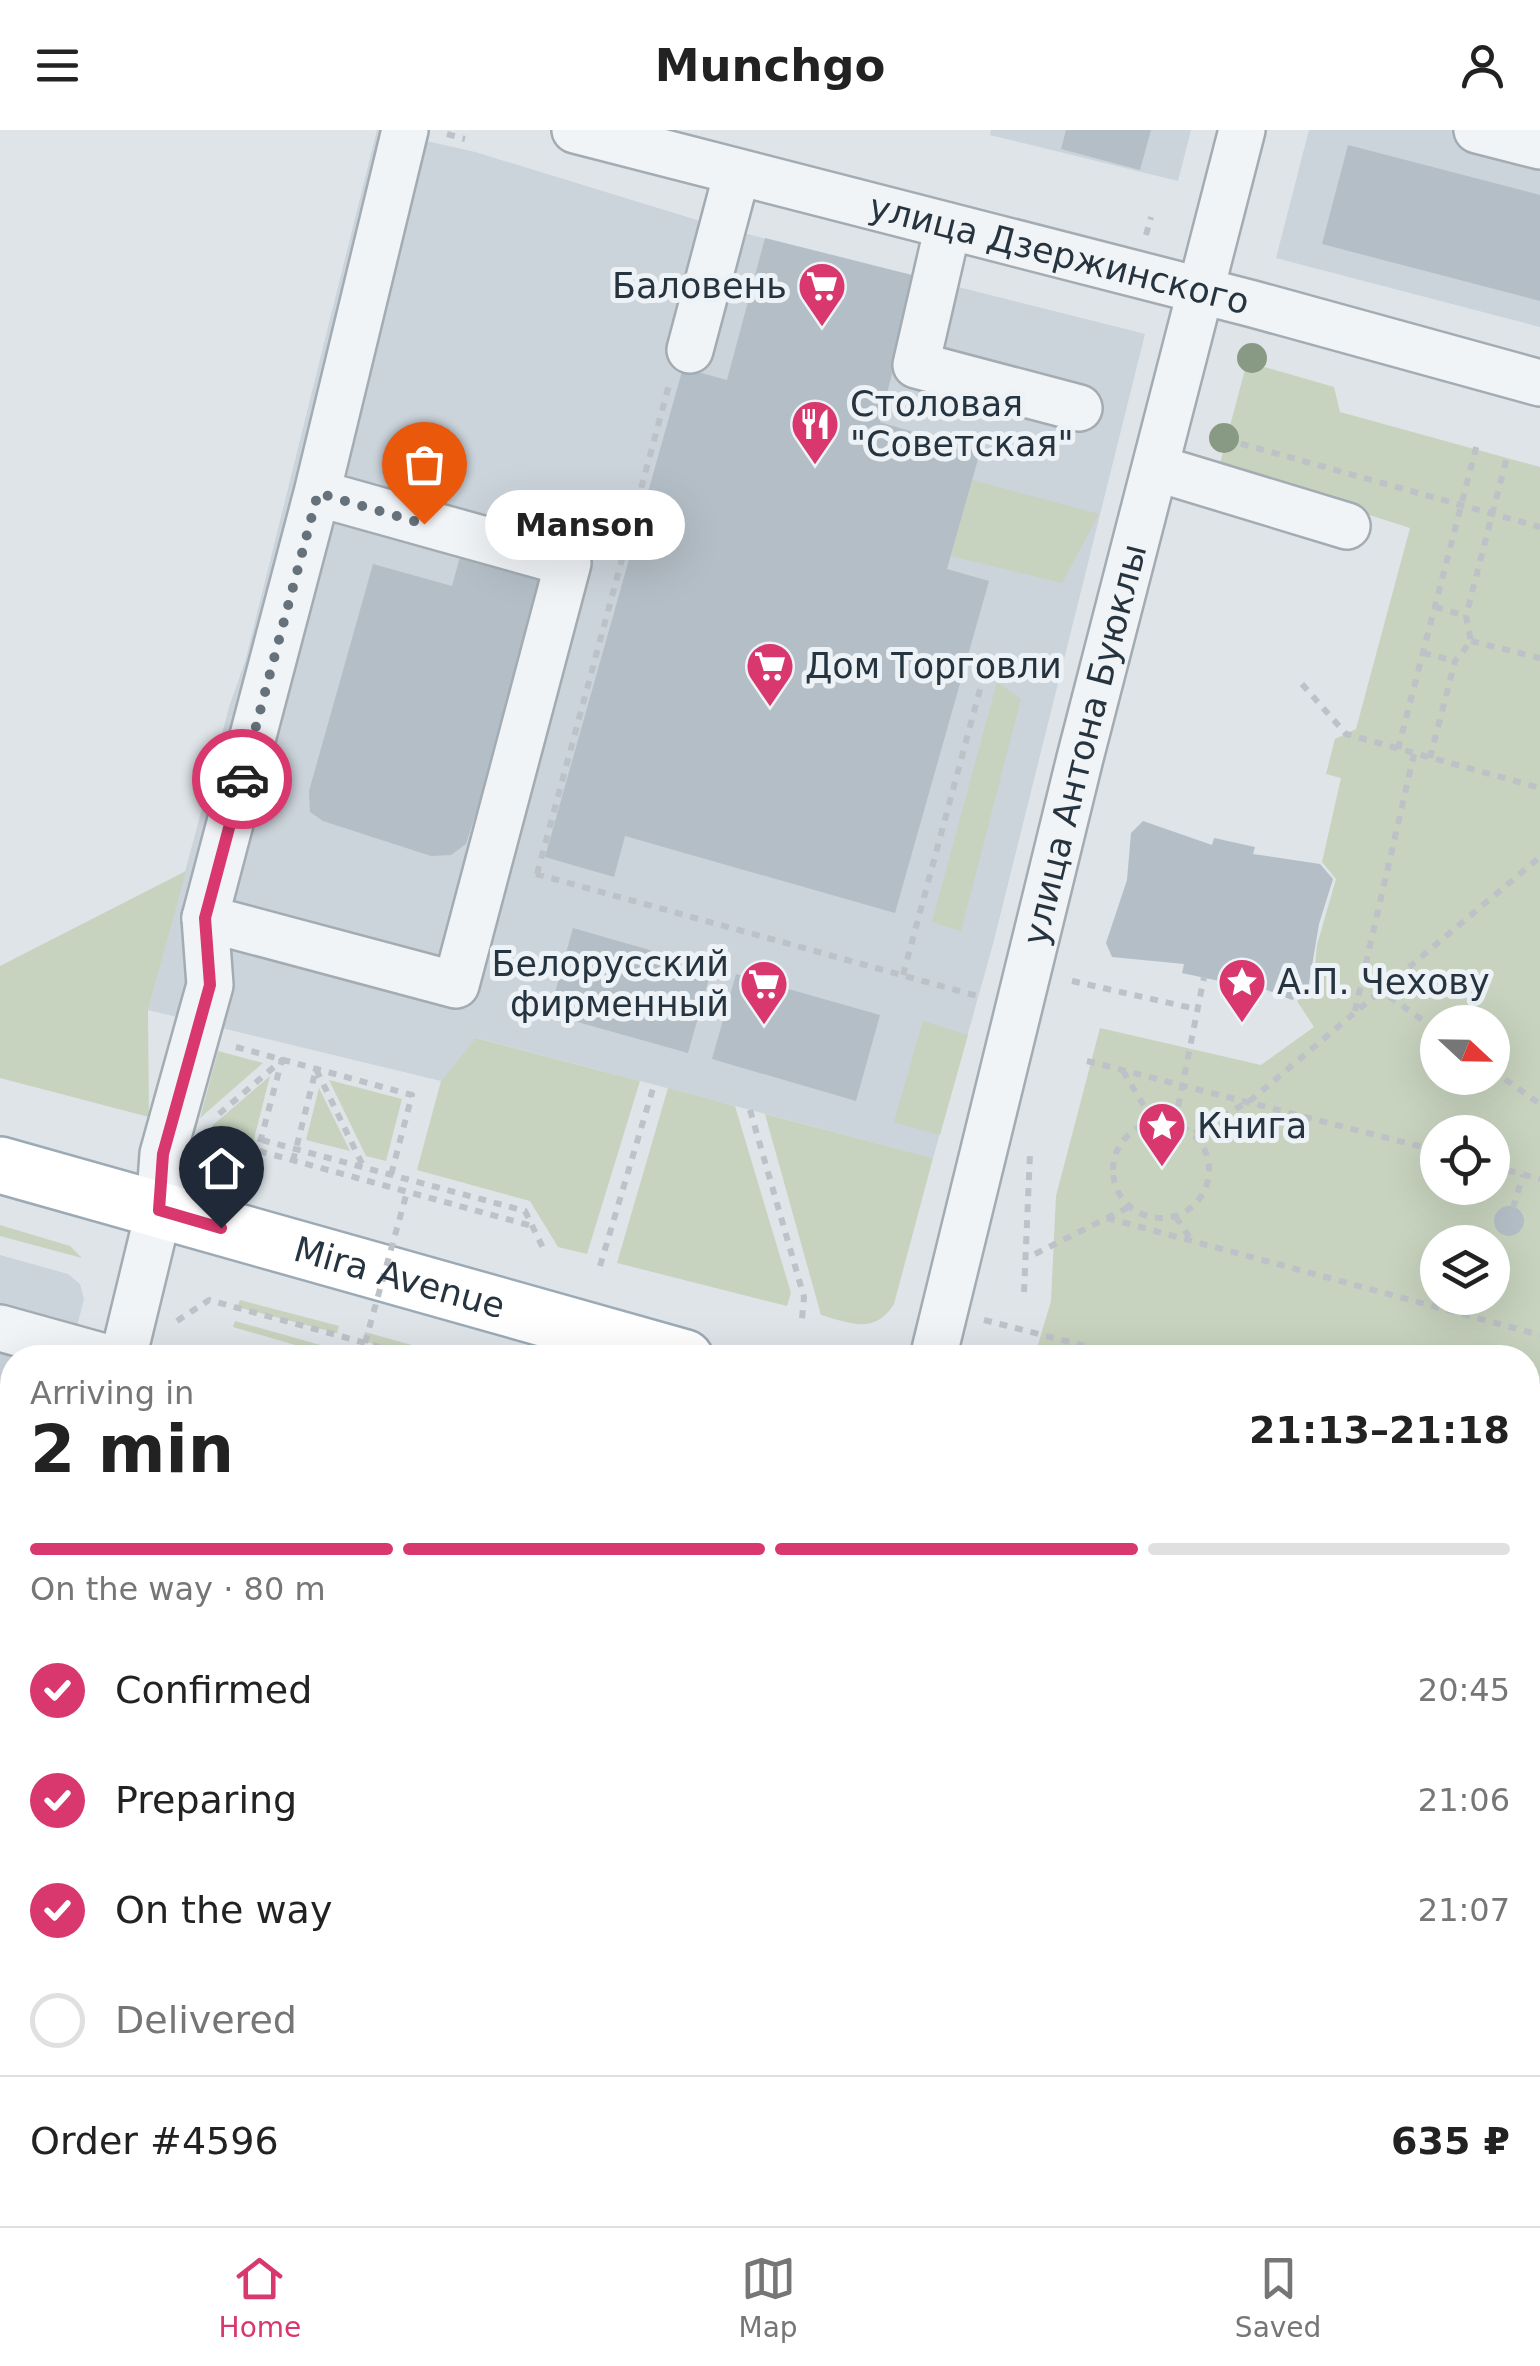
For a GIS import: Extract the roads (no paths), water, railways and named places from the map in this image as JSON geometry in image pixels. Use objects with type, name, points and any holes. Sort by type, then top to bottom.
[{"type":"main road","name":"Mira Avenue","points":[[0,1165],[640,1345]]},
{"type":"street","points":[[126,1345],[159,1210],[163,1154],[210,985],[205,918],[318,493],[405,130]]},
{"type":"street","name":"улица Дзержинского","points":[[575,130],[1540,383]]},
{"type":"street","name":"улица Антона Буюклы","points":[[936,1345],[1242,130]]},
{"type":"street","points":[[1476,130],[1540,146]]},
{"type":"street","points":[[690,350],[737,173]]},
{"type":"street","points":[[948,226],[916,364],[1079,408]]},
{"type":"street","points":[[1156,468],[1348,526]]},
{"type":"street","points":[[205,918],[456,985],[568,563],[318,493]]},
{"type":"street","points":[[0,1328],[61,1345]]},
{"type":"place","name":"Баловень","points":[[822,328]]},
{"type":"place","name":"Столовая \"Советская\"","points":[[815,466]]},
{"type":"place","name":"Manson","points":[[424,524]]},
{"type":"place","name":"Дом Торговли","points":[[770,708]]},
{"type":"place","name":"А.П. Чехову","points":[[1242,1024]]},
{"type":"place","name":"Белорусский фирменный","points":[[764,1026]]},
{"type":"place","name":"Книга","points":[[1162,1168]]}]
